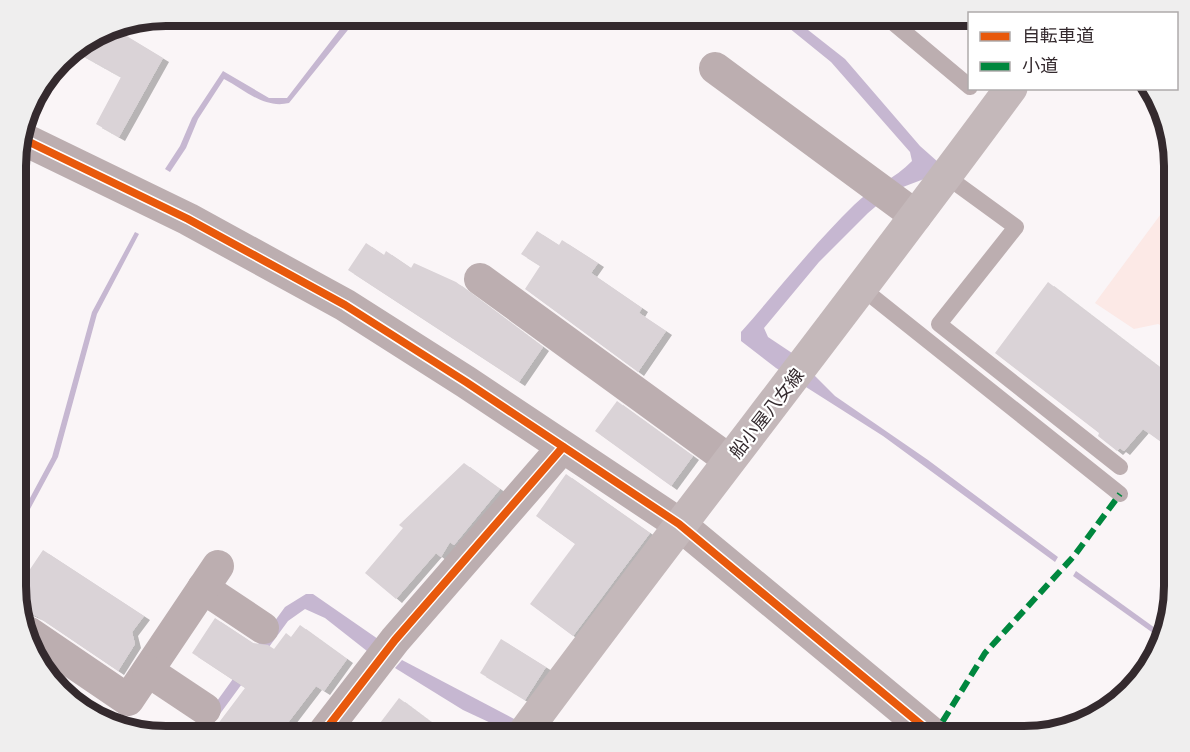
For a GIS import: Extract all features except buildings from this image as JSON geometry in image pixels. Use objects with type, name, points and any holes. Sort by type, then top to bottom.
[{"type":"main road","name":"船小屋八女線","points":[[529,726],[679,524],[863,289],[896,201],[946,176],[987,93]]},
{"type":"street","points":[[715,68],[896,201]]},
{"type":"street","points":[[28,141],[188,219],[345,305],[564,447],[679,524],[923,726]]},
{"type":"street","points":[[480,279],[729,459]]},
{"type":"street","points":[[329,726],[395,640],[564,447]]},
{"type":"street","points":[[35,637],[128,700],[210,577],[263,628]]},
{"type":"street","points":[[148,671],[205,709]]},
{"type":"lane","points":[[899,26],[968,79]]},
{"type":"lane","points":[[946,176],[1016,227],[939,324],[1120,467]]},
{"type":"lane","points":[[863,289],[1120,494]]},
{"type":"shaded area","points":[[343,26],[351,26],[289,103],[263,101],[224,79],[198,119],[186,148],[170,172],[165,169],[180,146],[192,118],[223,71],[269,98],[287,98]]},
{"type":"shaded area","points":[[787,26],[803,26],[845,59],[920,146],[938,162],[924,179],[895,190],[868,213],[819,262],[764,328],[768,337],[792,353],[835,396],[928,460],[1058,557],[1055,562],[883,436],[776,368],[741,341],[741,332],[839,220],[868,193],[912,161],[910,152],[831,62]]},
{"type":"shaded area","points":[[1164,210],[1164,327],[1158,324],[1134,329],[1095,303]]},
{"type":"shaded area","points":[[135,232],[139,234],[97,314],[58,457],[26,516],[26,505],[52,457],[92,312]]},
{"type":"shaded area","points":[[1076,571],[1157,630],[1155,635],[1073,576]]},
{"type":"shaded area","points":[[306,594],[313,594],[378,639],[367,651],[325,618],[305,609],[288,621],[211,726],[199,726],[285,607]]},
{"type":"shaded area","points":[[402,660],[516,720],[512,726],[497,726],[463,710],[395,668]]},
{"type":"marked path","points":[[940,726],[985,653],[1074,556],[1120,494]]},
{"type":"cycle path","points":[[28,141],[188,219],[345,305],[466,382],[679,524],[923,726]]},
{"type":"cycle path","points":[[329,726],[395,640],[563,447]]}]
